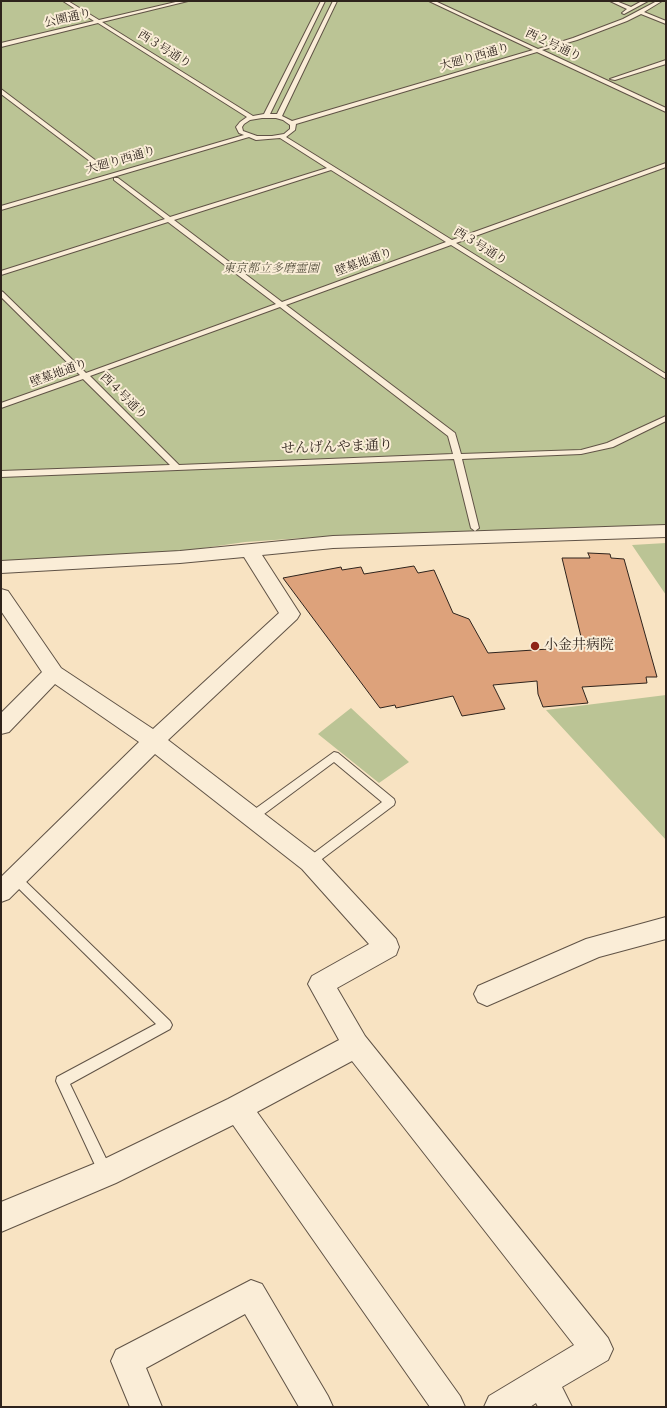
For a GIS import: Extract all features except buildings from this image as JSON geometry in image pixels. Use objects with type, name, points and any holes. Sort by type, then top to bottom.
[{"type":"street","points":[[1,566],[180,557],[333,542],[666,531]]},
{"type":"street","points":[[8,885],[154,741],[290,614],[249,550]]},
{"type":"street","points":[[1,596],[54,673],[154,741],[310,862],[387,947],[321,984],[356,1045],[597,1349],[549,1395],[500,1407]]},
{"type":"street","points":[[1,726],[54,673]]},
{"type":"street","points":[[487,994],[595,947],[666,928]]},
{"type":"street","points":[[1,1217],[106,1173],[238,1108],[356,1045]]},
{"type":"street","points":[[238,1108],[449,1407]]},
{"type":"street","points":[[146,1407],[127,1361],[252,1295],[317,1407]]},
{"type":"lane","name":"西３号通り","points":[[65,1],[252,118]]},
{"type":"lane","name":"公園通り","points":[[1,45],[186,1]]},
{"type":"lane","name":"西２号通り","points":[[434,1],[666,110]]},
{"type":"lane","points":[[612,1],[631,9]]},
{"type":"lane","name":"大廻り西通り","points":[[282,118],[531,47],[571,34],[615,17],[646,1]]},
{"type":"lane","name":"大廻り西通り","points":[[292,123],[580,38],[625,20],[660,1]]},
{"type":"lane","points":[[266,116],[322,3],[334,3],[300,72],[282,118]]},
{"type":"lane","points":[[640,12],[666,23]]},
{"type":"lane","points":[[615,17],[625,20]]},
{"type":"lane","points":[[571,34],[580,38]]},
{"type":"lane","points":[[306,36],[317,37]]},
{"type":"lane","points":[[613,79],[666,62]]},
{"type":"lane","points":[[288,71],[300,72]]},
{"type":"lane","points":[[441,73],[448,77]]},
{"type":"lane","points":[[1,91],[101,167]]},
{"type":"lane","points":[[370,94],[378,98]]},
{"type":"lane","points":[[266,116],[282,118],[292,123],[294,127],[292,131],[282,136],[261,138],[248,136],[241,131],[239,127],[242,123],[252,118],[266,116]]},
{"type":"lane","name":"大廻り西通り","points":[[1,201],[241,131]]},
{"type":"lane","name":"大廻り西通り","points":[[1,208],[248,136]]},
{"type":"lane","name":"西３号通り","points":[[282,136],[666,376]]},
{"type":"lane","name":"壁墓地通り","points":[[1,406],[666,165]]},
{"type":"lane","points":[[1,273],[332,168]]},
{"type":"lane","points":[[116,179],[452,435],[474,528]]},
{"type":"lane","points":[[73,180],[79,185]]},
{"type":"lane","name":"西４号通り","points":[[1,293],[178,467]]},
{"type":"lane","name":"せんげんやま通り","points":[[1,474],[590,451],[610,445],[666,418]]},
{"type":"lane","points":[[252,817],[334,756],[390,802],[310,862]]},
{"type":"lane","points":[[8,885],[166,1025],[62,1081],[106,1173]]},
{"type":"green space","name":"東京都立多磨霊園","points":[[1,1],[666,1],[666,525],[318,537],[245,542],[183,551],[1,561]]},
{"type":"green space","points":[[666,543],[666,595],[632,545]]},
{"type":"green space","points":[[666,695],[666,840],[546,710]]},
{"type":"green space","points":[[351,708],[409,762],[379,783],[318,734]]},
{"type":"place","name":"小金井病院","points":[[535,646]]}]
